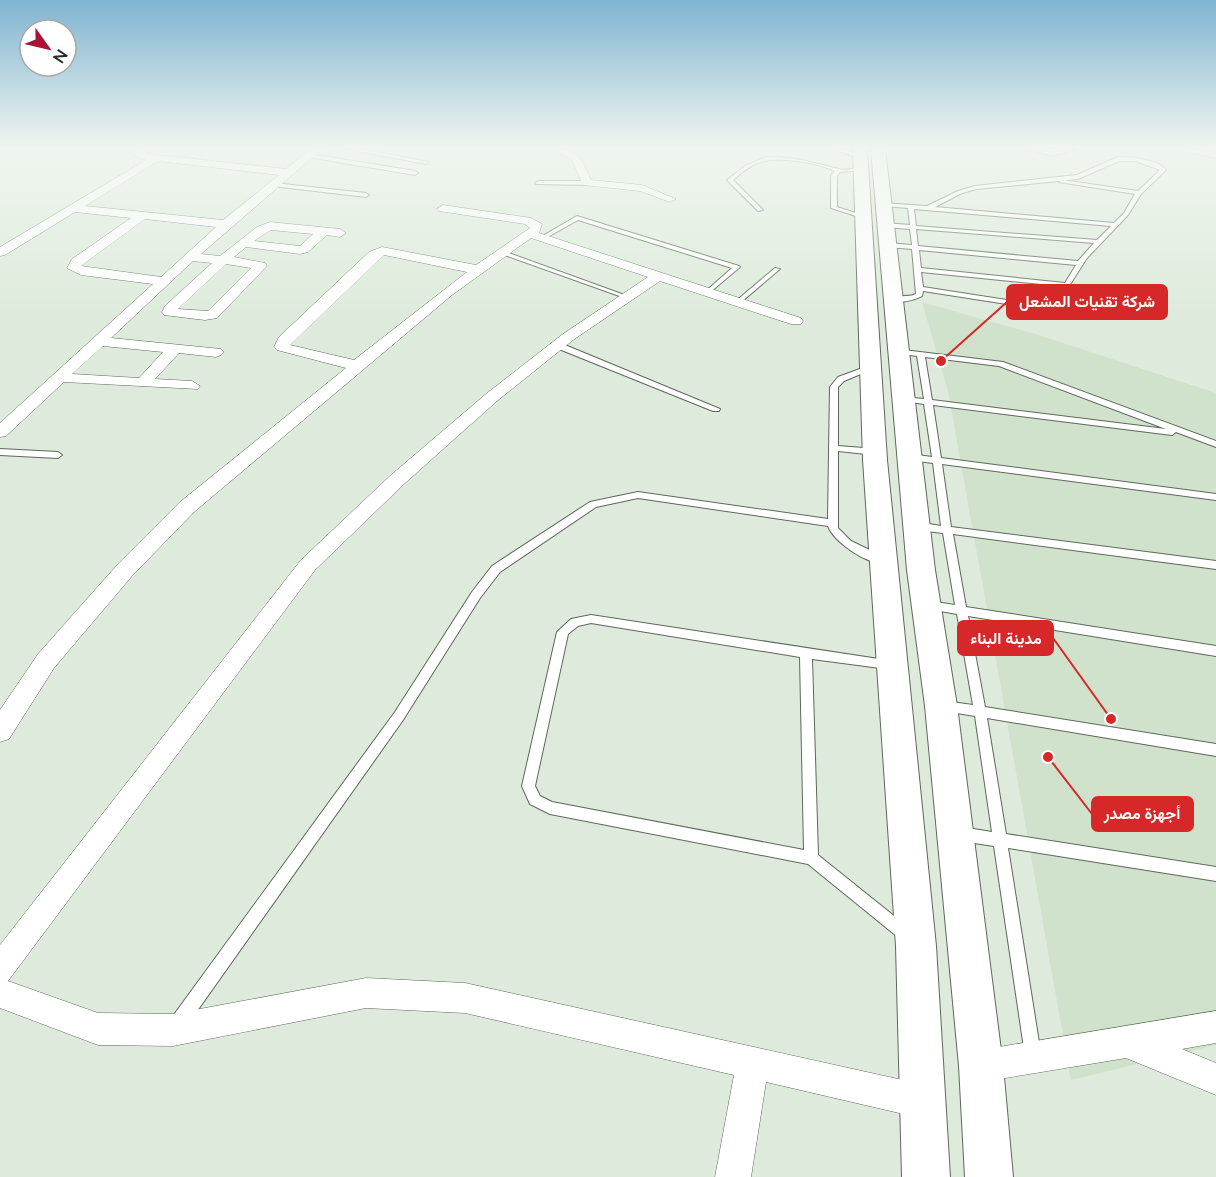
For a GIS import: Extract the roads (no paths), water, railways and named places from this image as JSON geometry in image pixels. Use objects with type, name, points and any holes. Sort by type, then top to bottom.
[{"type":"street","points":[[0,252],[79,204]]},
{"type":"street","points":[[0,432],[251,204]]},
{"type":"street","points":[[882,204],[894,225],[906,294],[910,352],[923,459],[917,526],[941,706],[981,1066],[989,1177]]},
{"type":"street","points":[[72,208],[226,224]]},
{"type":"street","points":[[443,209],[527,221],[536,225],[537,236]]},
{"type":"street","points":[[142,215],[77,262],[74,268],[81,271],[164,281]]},
{"type":"street","points":[[894,225],[871,368],[882,562],[915,942],[925,1102],[926,1177]]},
{"type":"street","points":[[190,257],[224,261],[260,266],[212,315],[169,312],[224,261],[243,243],[265,226],[340,233]]},
{"type":"street","points":[[243,243],[300,250],[323,232]]},
{"type":"street","points":[[0,731],[46,661],[125,570],[188,507],[447,292],[504,253],[537,236],[796,321]]},
{"type":"street","points":[[358,366],[282,347],[284,340],[382,251],[479,270]]},
{"type":"street","points":[[0,969],[308,565],[366,506],[557,345],[658,276]]},
{"type":"street","points":[[99,341],[216,352]]},
{"type":"street","points":[[143,383],[175,348]]},
{"type":"street","points":[[70,379],[192,386]]},
{"type":"street","points":[[0,993],[98,1029],[173,1030],[366,993],[465,998],[925,1102]]},
{"type":"street","points":[[981,1066],[1216,1028]]},
{"type":"street","points":[[1126,1042],[1216,1080]]},
{"type":"street","points":[[733,1177],[753,1063]]},
{"type":"lane","points":[[754,204],[760,210]]},
{"type":"lane","points":[[894,225],[936,204]]},
{"type":"lane","points":[[918,270],[906,294],[1039,308],[1067,285],[1081,263],[1126,214],[1132,204]]},
{"type":"lane","points":[[928,208],[1116,225]]},
{"type":"lane","points":[[537,236],[577,218],[737,267],[708,292]]},
{"type":"lane","points":[[894,225],[1099,242]]},
{"type":"lane","points":[[894,225],[1081,263]]},
{"type":"lane","points":[[894,225],[918,270]]},
{"type":"lane","points":[[504,253],[627,297]]},
{"type":"lane","points":[[738,302],[777,269]]},
{"type":"lane","points":[[918,270],[1067,285]]},
{"type":"lane","points":[[557,345],[716,409]]},
{"type":"lane","points":[[910,352],[1000,364],[1216,444]]},
{"type":"lane","points":[[871,368],[835,383],[833,528],[838,536],[882,562]]},
{"type":"lane","points":[[916,400],[1191,434]]},
{"type":"lane","points":[[833,448],[876,452]]},
{"type":"lane","points":[[0,452],[58,455]]},
{"type":"lane","points":[[1033,1058],[980,712],[947,530],[923,459],[1216,497]]},
{"type":"lane","points":[[173,1030],[399,716],[476,595],[496,568],[593,504],[638,495],[833,523]]},
{"type":"lane","points":[[917,526],[1216,565]]},
{"type":"lane","points":[[926,604],[1216,651]]},
{"type":"lane","points":[[892,664],[806,653],[591,619],[574,622],[563,632],[528,786],[535,800],[550,808],[811,858],[915,942]]},
{"type":"lane","points":[[806,653],[811,858]]},
{"type":"lane","points":[[941,706],[1216,750]]},
{"type":"lane","points":[[954,833],[1216,874]]},
{"type":"place","name":"شركة تقنيات المشعل","points":[[941,361]]},
{"type":"place","name":"مدينة البناء","points":[[1111,719]]},
{"type":"place","name":"أجهزة مصدر","points":[[1048,757]]}]
